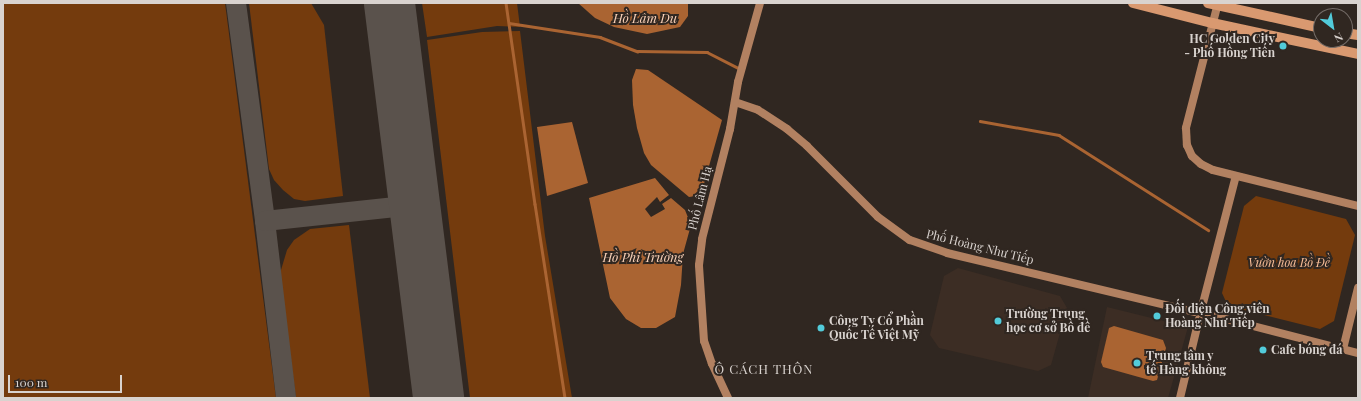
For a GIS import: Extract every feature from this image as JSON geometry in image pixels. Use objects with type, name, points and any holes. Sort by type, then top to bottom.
[{"type":"main road","points":[[1133,3],[1212,23],[1358,54]]},
{"type":"main road","points":[[1214,4],[1313,26]]},
{"type":"street","name":"Phố Lâm Hạ","points":[[728,398],[712,364],[704,341],[698,277],[702,239],[751,30],[760,3]]},
{"type":"street","points":[[1214,4],[1212,23],[1186,128],[1186,140],[1192,156],[1201,164],[1213,170],[1358,206]]},
{"type":"street","name":"Phố Hoàng Như Tiếp","points":[[735,102],[758,110],[787,129],[807,146],[878,217],[910,240],[947,253],[1194,312],[1195,317],[1202,314]]},
{"type":"street","points":[[1180,398],[1236,176]]},
{"type":"street","points":[[1343,349],[1358,288]]},
{"type":"street","points":[[1202,314],[1358,353]]},
{"type":"shaded area","name":"Trường Trung học cơ sở Bồ đề","points":[[958,268],[1060,296],[1067,308],[1051,365],[1038,371],[939,348],[930,335],[944,276]]},
{"type":"shaded area","name":"Trung tâm y tế Hàng không","points":[[1107,307],[1188,327],[1168,398],[1088,398]]},
{"type":"green space","points":[[3,3],[225,3],[276,398],[3,398]]},
{"type":"green space","points":[[249,3],[311,3],[324,25],[343,196],[305,201],[294,199],[274,180],[269,169]]},
{"type":"green space","points":[[422,3],[517,3],[520,27],[497,26],[427,37]]},
{"type":"green space","points":[[520,31],[545,236],[572,398],[470,398],[427,40],[482,32]]},
{"type":"green space","name":"Vườn hoa Bồ Đề","points":[[1256,196],[1346,219],[1355,235],[1334,321],[1320,329],[1228,306],[1222,293],[1244,206]]},
{"type":"green space","points":[[349,225],[370,398],[296,398],[281,286],[281,270],[287,250],[294,240],[310,229]]},
{"type":"water","name":"Hồ Lâm Du","points":[[578,3],[688,3],[688,16],[680,27],[647,34],[614,27],[595,18]]},
{"type":"water","points":[[636,69],[648,70],[722,120],[702,191],[696,196],[689,197],[651,165],[644,153],[637,128],[633,105],[632,80]]},
{"type":"water","points":[[572,122],[588,183],[547,196],[537,127]]},
{"type":"water","name":"Hồ Phi Trường","points":[[655,178],[669,195],[660,202],[657,197],[645,209],[651,217],[665,209],[662,204],[671,198],[685,210],[691,225],[683,254],[681,285],[675,317],[656,328],[641,328],[626,319],[610,298],[589,198]]},
{"type":"water","points":[[1114,326],[1163,340],[1166,348],[1157,380],[1153,381],[1103,367],[1101,362],[1109,328]]},
{"type":"waterway","points":[[506,3],[565,398]]},
{"type":"waterway","points":[[509,23],[600,37],[637,51],[707,52],[738,68]]},
{"type":"waterway","points":[[980,121],[1059,135],[1208,230]]},
{"type":"taxiway","points":[[236,3],[265,221],[286,398]]},
{"type":"taxiway","points":[[265,221],[414,205]]},
{"type":"runway","points":[[389,3],[438,398]]},
{"type":"place","name":"HC Golden City - Phố Hồng Tiến","points":[[1283,46]]},
{"type":"place","name":"Đối diện Công viên Hoàng Như Tiếp","points":[[1157,316]]},
{"type":"place","name":"Trường Trung học cơ sở Bồ đề","points":[[998,321]]},
{"type":"place","name":"Công Ty Cổ Phần Quốc Tế Việt Mỹ","points":[[821,328]]},
{"type":"place","name":"Cafe bóng đá","points":[[1263,350]]},
{"type":"place","name":"Trung tâm y tế Hàng không","points":[[1137,363]]},
{"type":"district","name":"Ô CÁCH THÔN","points":[[764,369]]}]
